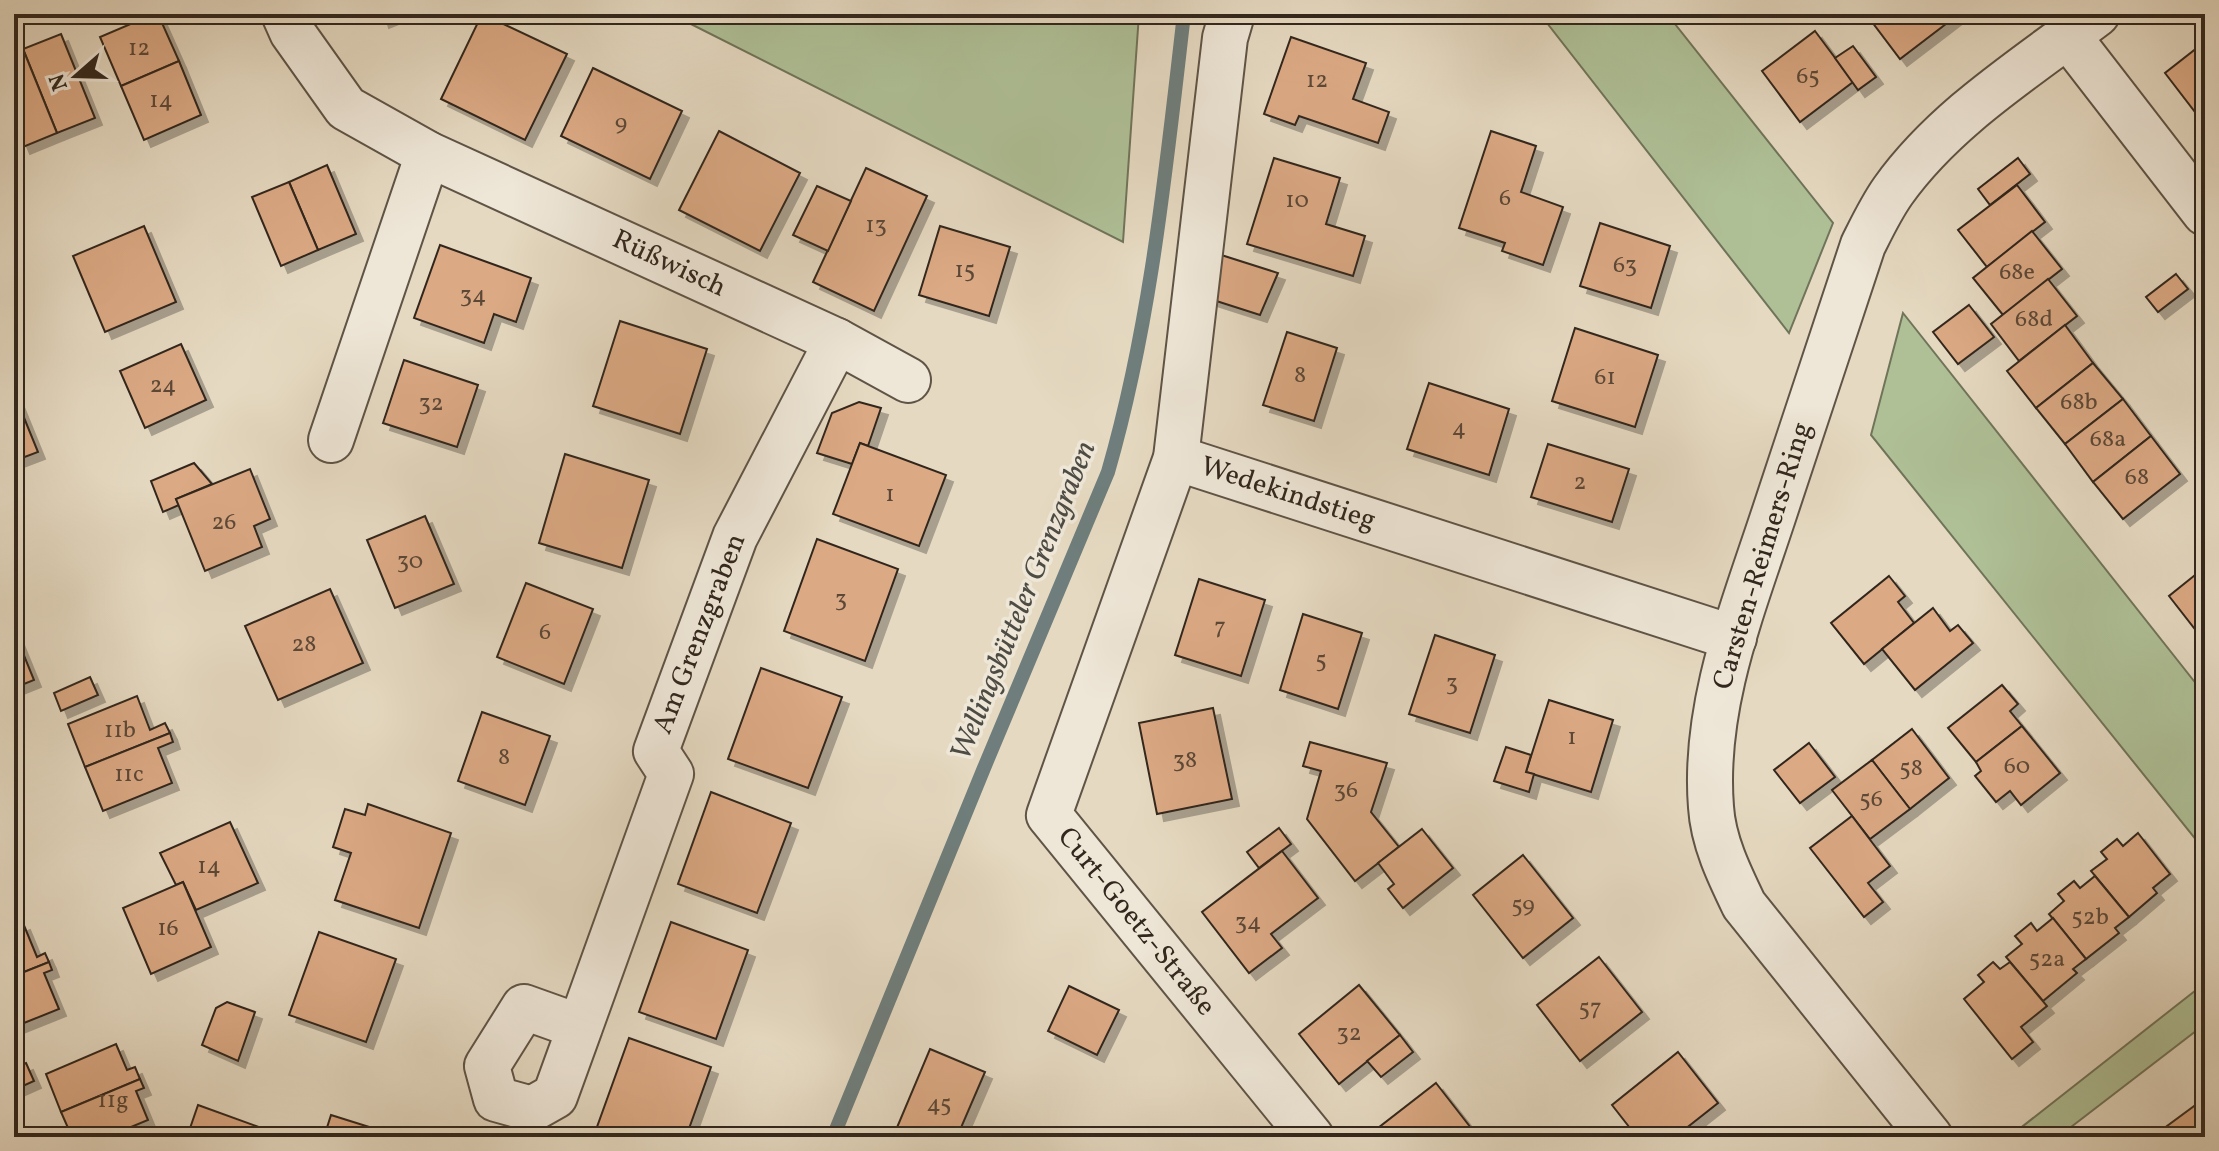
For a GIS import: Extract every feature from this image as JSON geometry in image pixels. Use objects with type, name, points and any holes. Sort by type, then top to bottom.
[{"type":"street","name":"Rüßwisch","points":[[284,14],[292,32],[346,108],[428,154],[837,341],[908,380]]},
{"type":"street","name":"Wedekindstieg","points":[[1232,14],[1225,38],[1176,458],[1734,638]]},
{"type":"street","points":[[2083,25],[2205,213]]},
{"type":"street","name":"Carsten-Reimers-Ring","points":[[1930,1137],[1744,905],[1716,838],[1711,809],[1710,763],[1715,715],[1734,638],[1863,245],[1877,217],[1893,191],[1939,139],[1972,109],[2083,25]]},
{"type":"street","points":[[331,440],[428,154]]},
{"type":"street","name":"Am Grenzgraben","points":[[580,1027],[671,774],[656,751],[735,537],[837,341]]},
{"type":"street","name":"Curt-Goetz-Straße","points":[[1176,458],[1049,815],[1311,1137]]},
{"type":"green space","points":[[671,14],[1139,14],[1123,242]]},
{"type":"green space","points":[[1540,14],[1667,14],[1833,223],[1789,333]]},
{"type":"green space","points":[[1903,313],[2205,695],[2205,851],[1871,435]]},
{"type":"green space","points":[[2205,983],[2205,1024],[2058,1137],[2009,1137]]},
{"type":"building","points":[[158,14],[179,61],[121,86],[100,37]]},
{"type":"building","points":[[380,14],[399,14],[382,21]]},
{"type":"building","points":[[482,14],[567,54],[525,140],[441,99]]},
{"type":"building","points":[[1866,14],[1959,14],[1900,59]]},
{"type":"building","points":[[1815,31],[1853,82],[1800,122],[1762,71]]},
{"type":"building","points":[[61,34],[95,118],[57,133],[23,49]]},
{"type":"building","points":[[1291,37],[1366,63],[1353,99],[1389,112],[1378,143],[1299,116],[1295,125],[1264,114]]},
{"type":"building","points":[[2202,44],[2205,48],[2205,125],[2165,73]]},
{"type":"building","points":[[1853,46],[1876,77],[1858,90],[1835,58]]},
{"type":"building","points":[[23,49],[57,133],[23,147],[14,125],[14,53]]},
{"type":"building","points":[[179,61],[201,115],[144,140],[121,86]]},
{"type":"building","points":[[593,68],[682,111],[650,179],[561,136]]},
{"type":"building","points":[[719,131],[800,173],[760,251],[679,210]]},
{"type":"building","points":[[1491,131],[1536,146],[1521,192],[1563,207],[1543,265],[1502,251],[1505,243],[1459,228]]},
{"type":"building","points":[[1274,158],[1340,178],[1326,224],[1365,236],[1353,276],[1247,244]]},
{"type":"building","points":[[2018,158],[2030,174],[1990,205],[1978,189]]},
{"type":"building","points":[[327,165],[356,234],[318,250],[289,182]]},
{"type":"building","points":[[866,168],[927,196],[874,311],[813,282]]},
{"type":"building","points":[[289,182],[318,250],[281,266],[252,197]]},
{"type":"building","points":[[2017,185],[2045,222],[1987,267],[1958,230]]},
{"type":"building","points":[[817,186],[851,201],[828,251],[793,235]]},
{"type":"building","points":[[1600,223],[1670,246],[1651,308],[1580,286]]},
{"type":"building","points":[[144,226],[176,302],[105,332],[73,256]]},
{"type":"building","points":[[940,226],[1010,247],[989,316],[919,295]]},
{"type":"building","points":[[2032,231],[2062,269],[2003,315],[1973,278]]},
{"type":"building","points":[[440,245],[531,278],[516,322],[494,314],[484,343],[414,318]]},
{"type":"building","points":[[1215,253],[1278,273],[1260,315],[1207,298]]},
{"type":"building","points":[[2176,274],[2188,289],[2158,312],[2146,297]]},
{"type":"building","points":[[2048,279],[2077,316],[2019,361],[1991,324]]},
{"type":"building","points":[[1969,305],[1994,337],[1958,364],[1933,332]]},
{"type":"building","points":[[620,321],[707,349],[680,434],[593,406]]},
{"type":"building","points":[[2065,325],[2093,363],[2036,408],[2007,371]]},
{"type":"building","points":[[1575,328],[1658,355],[1635,427],[1552,401]]},
{"type":"building","points":[[1287,332],[1337,348],[1314,421],[1263,405]]},
{"type":"building","points":[[181,344],[206,400],[145,428],[120,371]]},
{"type":"building","points":[[404,360],[478,385],[457,447],[383,423]]},
{"type":"building","points":[[2093,363],[2123,399],[2065,444],[2036,408]]},
{"type":"building","points":[[1429,383],[1509,409],[1489,475],[1407,449]]},
{"type":"building","points":[[14,399],[38,452],[14,461]]},
{"type":"building","points":[[2123,399],[2151,436],[2093,482],[2065,444]]},
{"type":"building","points":[[859,402],[881,408],[868,446],[860,443],[852,464],[817,453],[832,413]]},
{"type":"building","points":[[2151,436],[2180,474],[2123,519],[2093,482]]},
{"type":"building","points":[[860,443],[946,475],[919,546],[833,514]]},
{"type":"building","points":[[1548,444],[1629,469],[1612,522],[1531,497]]},
{"type":"building","points":[[565,454],[649,480],[622,568],[539,543]]},
{"type":"building","points":[[194,463],[212,484],[176,499],[179,505],[163,512],[151,481]]},
{"type":"building","points":[[250,469],[270,519],[254,526],[262,547],[205,571],[176,499]]},
{"type":"building","points":[[425,516],[454,584],[395,608],[367,540]]},
{"type":"building","points":[[817,539],[898,569],[865,661],[784,631]]},
{"type":"building","points":[[2205,567],[2205,642],[2169,596]]},
{"type":"building","points":[[1889,576],[1905,596],[1898,602],[1914,623],[1864,664],[1831,623]]},
{"type":"building","points":[[1199,579],[1265,600],[1241,676],[1175,655]]},
{"type":"building","points":[[526,583],[593,609],[564,684],[497,657]]},
{"type":"building","points":[[330,589],[363,663],[278,700],[245,626]]},
{"type":"building","points":[[1933,608],[1950,631],[1958,625],[1973,643],[1915,690],[1882,649]]},
{"type":"building","points":[[1303,614],[1362,633],[1338,709],[1280,690]]},
{"type":"building","points":[[14,631],[34,680],[14,688]]},
{"type":"building","points":[[1435,635],[1495,655],[1470,733],[1409,714]]},
{"type":"building","points":[[761,668],[842,697],[808,788],[728,759]]},
{"type":"building","points":[[90,677],[98,695],[61,711],[54,693]]},
{"type":"building","points":[[2002,685],[2018,704],[2010,711],[2022,726],[1976,762],[1948,728]]},
{"type":"building","points":[[137,696],[150,730],[165,723],[170,733],[85,767],[68,724]]},
{"type":"building","points":[[1549,700],[1613,720],[1591,792],[1526,772]]},
{"type":"building","points":[[1213,708],[1232,799],[1157,814],[1139,723]]},
{"type":"building","points":[[482,712],[550,736],[525,805],[458,781]]},
{"type":"building","points":[[2022,726],[2060,773],[2021,805],[2010,791],[1996,802],[1975,776],[1981,771],[1976,762]]},
{"type":"building","points":[[1912,729],[1949,778],[1910,809],[1872,760]]},
{"type":"building","points":[[170,733],[173,742],[158,748],[172,783],[103,811],[85,767]]},
{"type":"building","points":[[1310,742],[1387,763],[1371,812],[1399,847],[1355,881],[1307,819],[1321,771],[1303,766]]},
{"type":"building","points":[[1809,743],[1835,777],[1800,803],[1774,770]]},
{"type":"building","points":[[1506,747],[1531,755],[1526,772],[1534,774],[1529,792],[1494,781]]},
{"type":"building","points":[[1872,760],[1910,809],[1870,839],[1832,790]]},
{"type":"building","points":[[711,792],[791,823],[757,913],[678,884]]},
{"type":"building","points":[[368,804],[451,833],[419,928],[335,900],[351,853],[333,847],[345,809],[365,815]]},
{"type":"building","points":[[1852,816],[1890,866],[1868,883],[1883,902],[1864,917],[1810,848]]},
{"type":"building","points":[[230,822],[258,883],[196,910],[183,882],[176,885],[160,853]]},
{"type":"building","points":[[1279,828],[1291,844],[1259,868],[1247,852]]},
{"type":"building","points":[[1422,829],[1453,868],[1403,908],[1388,889],[1394,884],[1378,863]]},
{"type":"building","points":[[2138,833],[2170,874],[2153,888],[2157,893],[2129,917],[2091,871],[2107,859],[2101,852],[2117,839],[2123,846]]},
{"type":"building","points":[[1282,851],[1318,898],[1271,934],[1282,948],[1249,973],[1202,912]]},
{"type":"building","points":[[1523,855],[1573,918],[1523,958],[1473,895]]},
{"type":"building","points":[[2095,876],[2129,917],[2115,928],[2119,933],[2086,959],[2049,914],[2064,901],[2058,894],[2074,881],[2080,888]]},
{"type":"building","points":[[183,882],[211,947],[151,974],[123,908]]},
{"type":"building","points":[[2053,918],[2086,959],[2073,969],[2077,973],[2043,1001],[2006,957],[2022,944],[2015,936],[2031,923],[2037,931]]},
{"type":"building","points":[[671,922],[748,950],[716,1039],[639,1012]]},
{"type":"building","points":[[23,923],[37,957],[45,953],[49,962],[14,976],[14,927]]},
{"type":"building","points":[[319,932],[396,959],[366,1042],[289,1015]]},
{"type":"building","points":[[1599,957],[1642,1012],[1580,1061],[1537,1005]]},
{"type":"building","points":[[49,962],[52,970],[44,973],[59,1009],[14,1027],[14,976]]},
{"type":"building","points":[[1993,962],[2000,969],[2010,962],[2047,1006],[2021,1027],[2033,1042],[2012,1059],[1964,999],[1984,982],[1978,975]]},
{"type":"building","points":[[1359,985],[1400,1035],[1339,1084],[1299,1034]]},
{"type":"building","points":[[1069,986],[1119,1010],[1097,1055],[1048,1031]]},
{"type":"building","points":[[227,1002],[255,1012],[238,1061],[202,1045],[216,1008]]},
{"type":"building","points":[[1400,1035],[1413,1052],[1381,1077],[1367,1061]]},
{"type":"building","points":[[629,1038],[711,1067],[686,1137],[624,1137],[597,1127]]},
{"type":"building","points":[[116,1044],[127,1070],[135,1067],[140,1079],[61,1112],[46,1074]]},
{"type":"building","points":[[930,1049],[985,1072],[957,1137],[893,1137]]},
{"type":"building","points":[[1678,1052],[1718,1103],[1675,1137],[1637,1137],[1612,1105]]},
{"type":"building","points":[[26,1063],[34,1081],[14,1090],[14,1068]]},
{"type":"building","points":[[140,1079],[144,1088],[136,1091],[148,1120],[107,1137],[72,1137],[61,1112]]},
{"type":"building","points":[[1436,1083],[1478,1137],[1385,1137],[1378,1128]]},
{"type":"building","points":[[2205,1098],[2205,1137],[2169,1137],[2163,1129]]},
{"type":"building","points":[[198,1105],[278,1134],[277,1137],[187,1137]]},
{"type":"building","points":[[331,1115],[398,1136],[398,1137],[324,1137]]},
{"type":"waterway","name":"Wellingsbütteler Grenzgraben","points":[[833,1137],[1108,472],[1123,416],[1146,302],[1184,14]]}]
